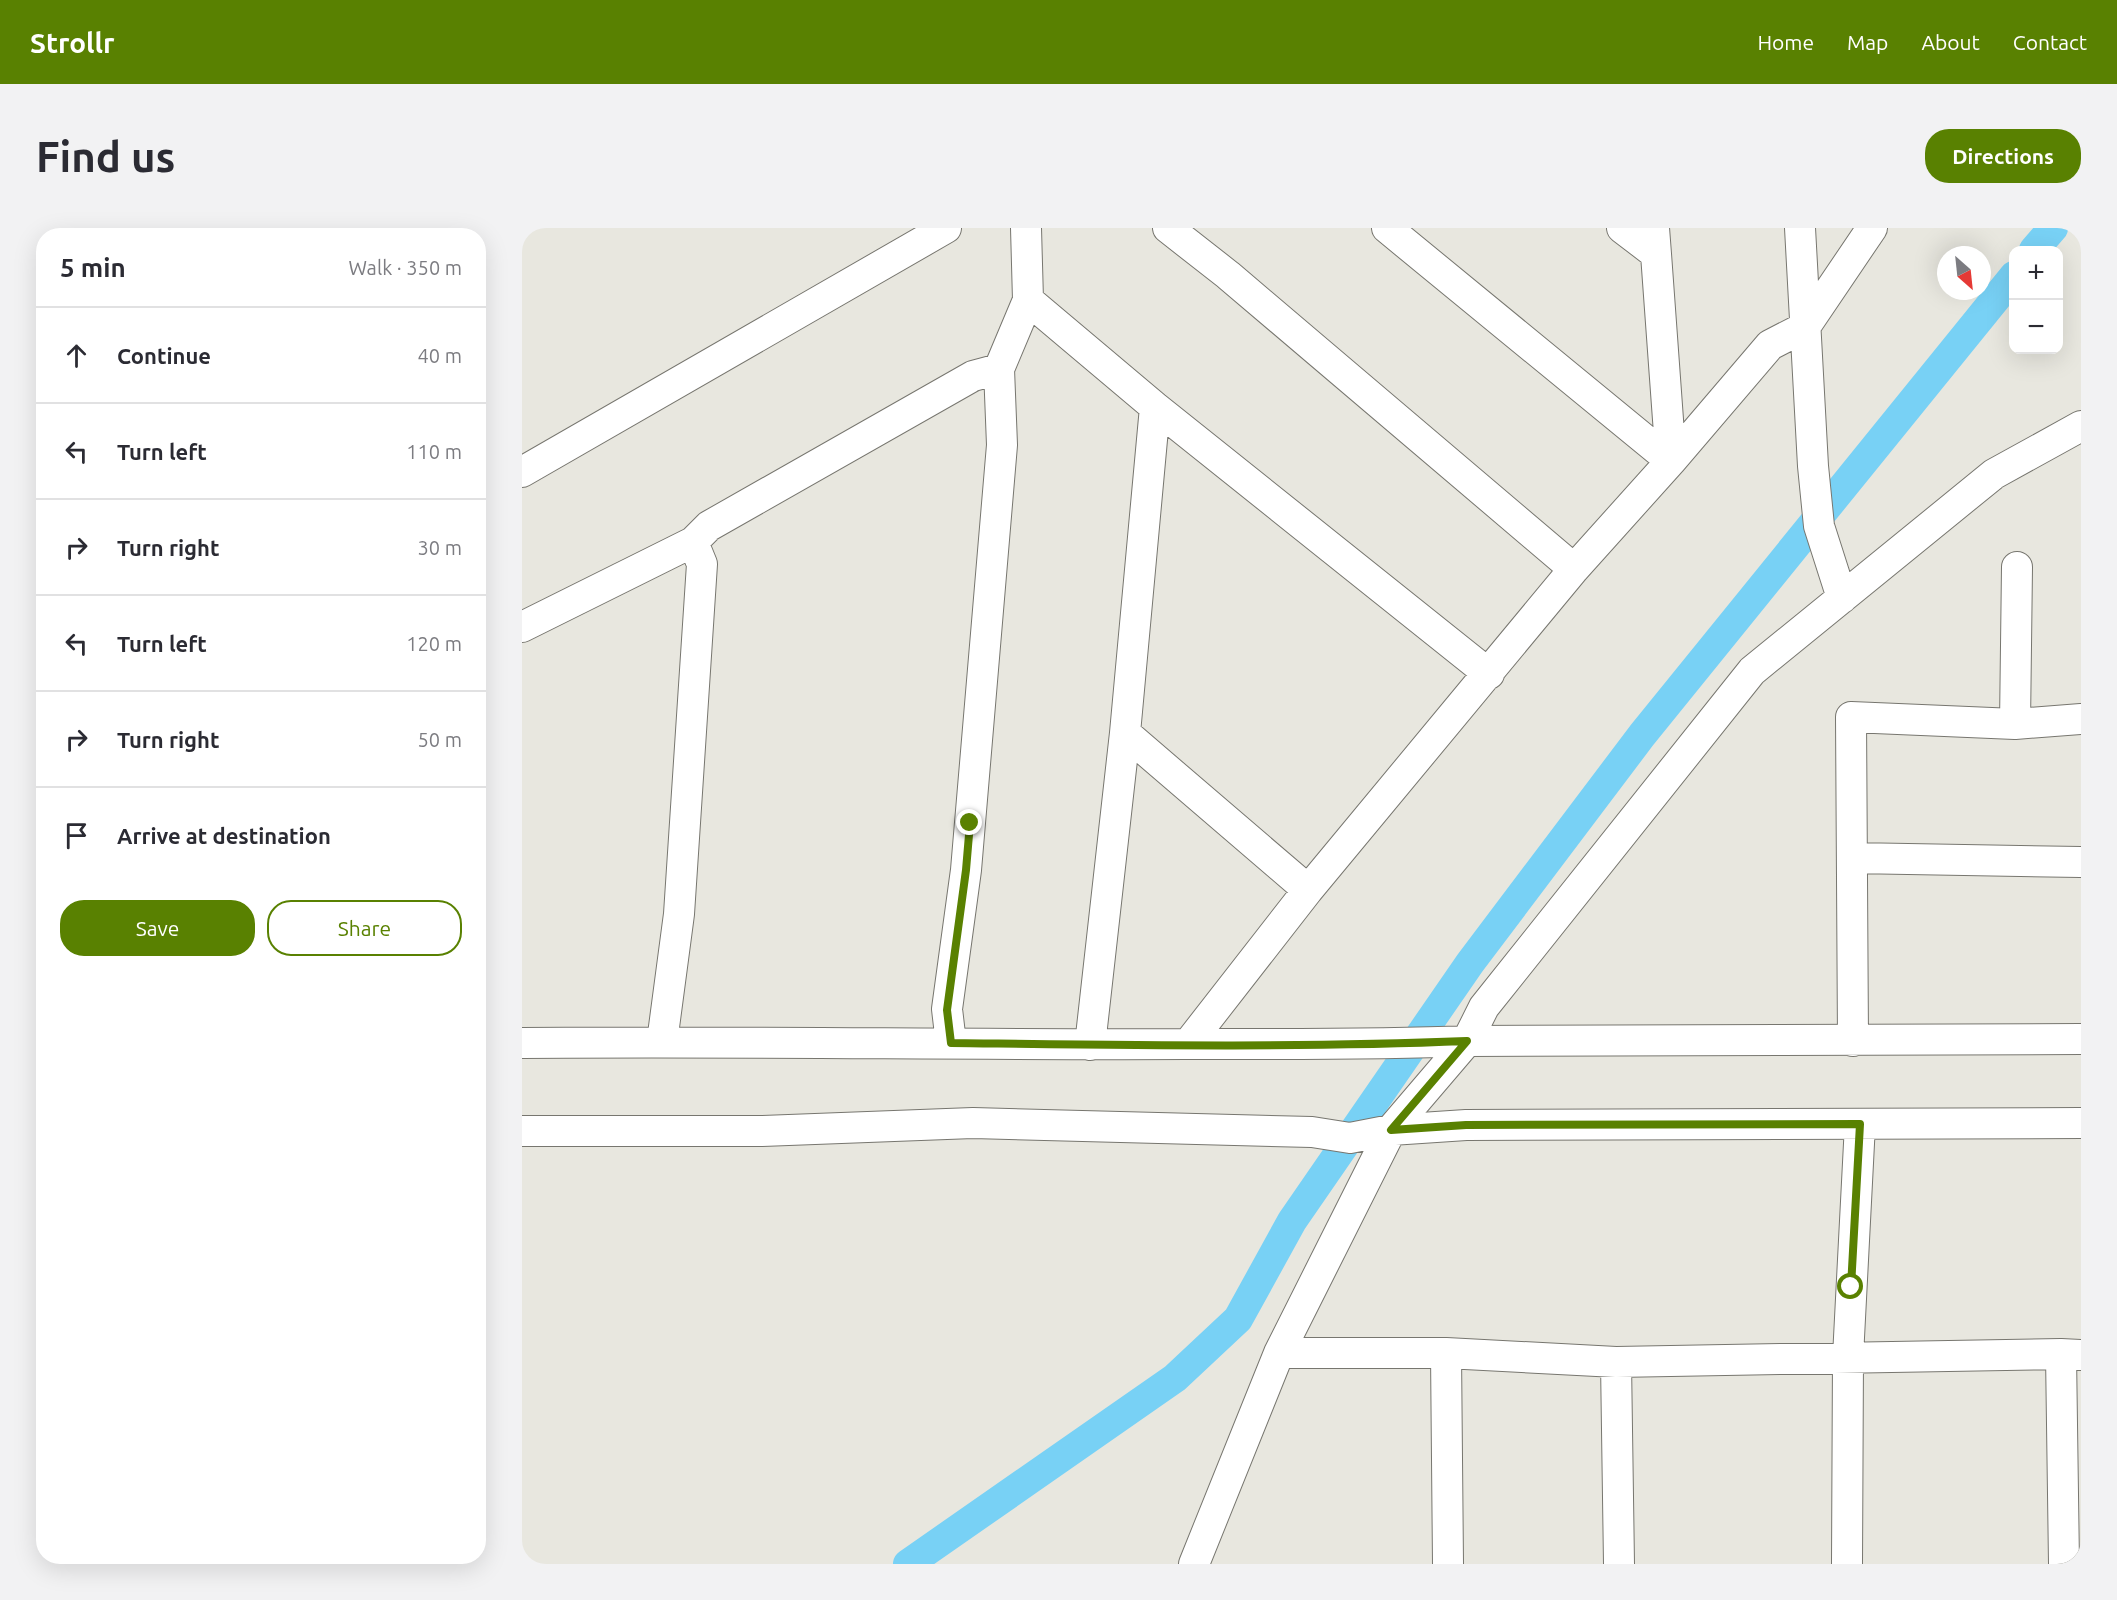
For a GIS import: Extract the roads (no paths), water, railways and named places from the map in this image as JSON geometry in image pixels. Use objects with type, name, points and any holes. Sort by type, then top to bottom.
[{"type":"street","points":[[522,472],[946,228]]},
{"type":"street","points":[[951,1043],[947,1010],[966,870],[1002,445],[999,369],[1028,300],[1026,228]]},
{"type":"street","points":[[1168,228],[1228,275],[1574,569]]},
{"type":"street","points":[[1386,228],[1671,461]]},
{"type":"street","points":[[1622,228],[1655,241],[1671,461]]},
{"type":"street","points":[[1800,228],[1813,466],[1819,526],[1842,598]]},
{"type":"street","points":[[1188,1044],[1308,890],[1574,569],[1671,461],[1770,345],[1805,327],[1872,228]]},
{"type":"street","points":[[1028,300],[1155,407],[1489,674]]},
{"type":"street","points":[[522,627],[693,542],[709,526],[972,376],[999,369]]},
{"type":"street","points":[[1090,1045],[1125,733],[1155,407]]},
{"type":"street","points":[[1194,1564],[1279,1353],[1391,1130],[1467,1041],[1484,1007],[1752,671],[1994,474],[2081,426]]},
{"type":"street","points":[[662,1042],[678,914],[702,564],[693,542]]},
{"type":"street","points":[[2015,724],[2017,567]]},
{"type":"street","points":[[1853,1041],[1851,717],[2015,724],[2081,719]]},
{"type":"street","points":[[1125,733],[1308,890]]},
{"type":"street","points":[[1852,858],[2081,862]]},
{"type":"street","points":[[522,1044],[662,1042],[1090,1045],[2081,1039]]},
{"type":"street","points":[[522,1131],[762,1131],[973,1123],[1312,1132],[1350,1138],[1391,1130],[1466,1125],[2081,1123]]},
{"type":"street","points":[[1847,1564],[1848,1357],[1860,1124]]},
{"type":"street","points":[[1279,1353],[1446,1353],[1616,1362],[2071,1355],[2064,1564]]},
{"type":"street","points":[[1446,1353],[1448,1564]]},
{"type":"street","points":[[1616,1362],[1618,1564]]},
{"type":"waterway","points":[[2037,246],[2053,228]]},
{"type":"waterway","points":[[908,1564],[1175,1378],[1238,1319],[1292,1221],[1470,963],[1642,735],[2009,282]]}]
